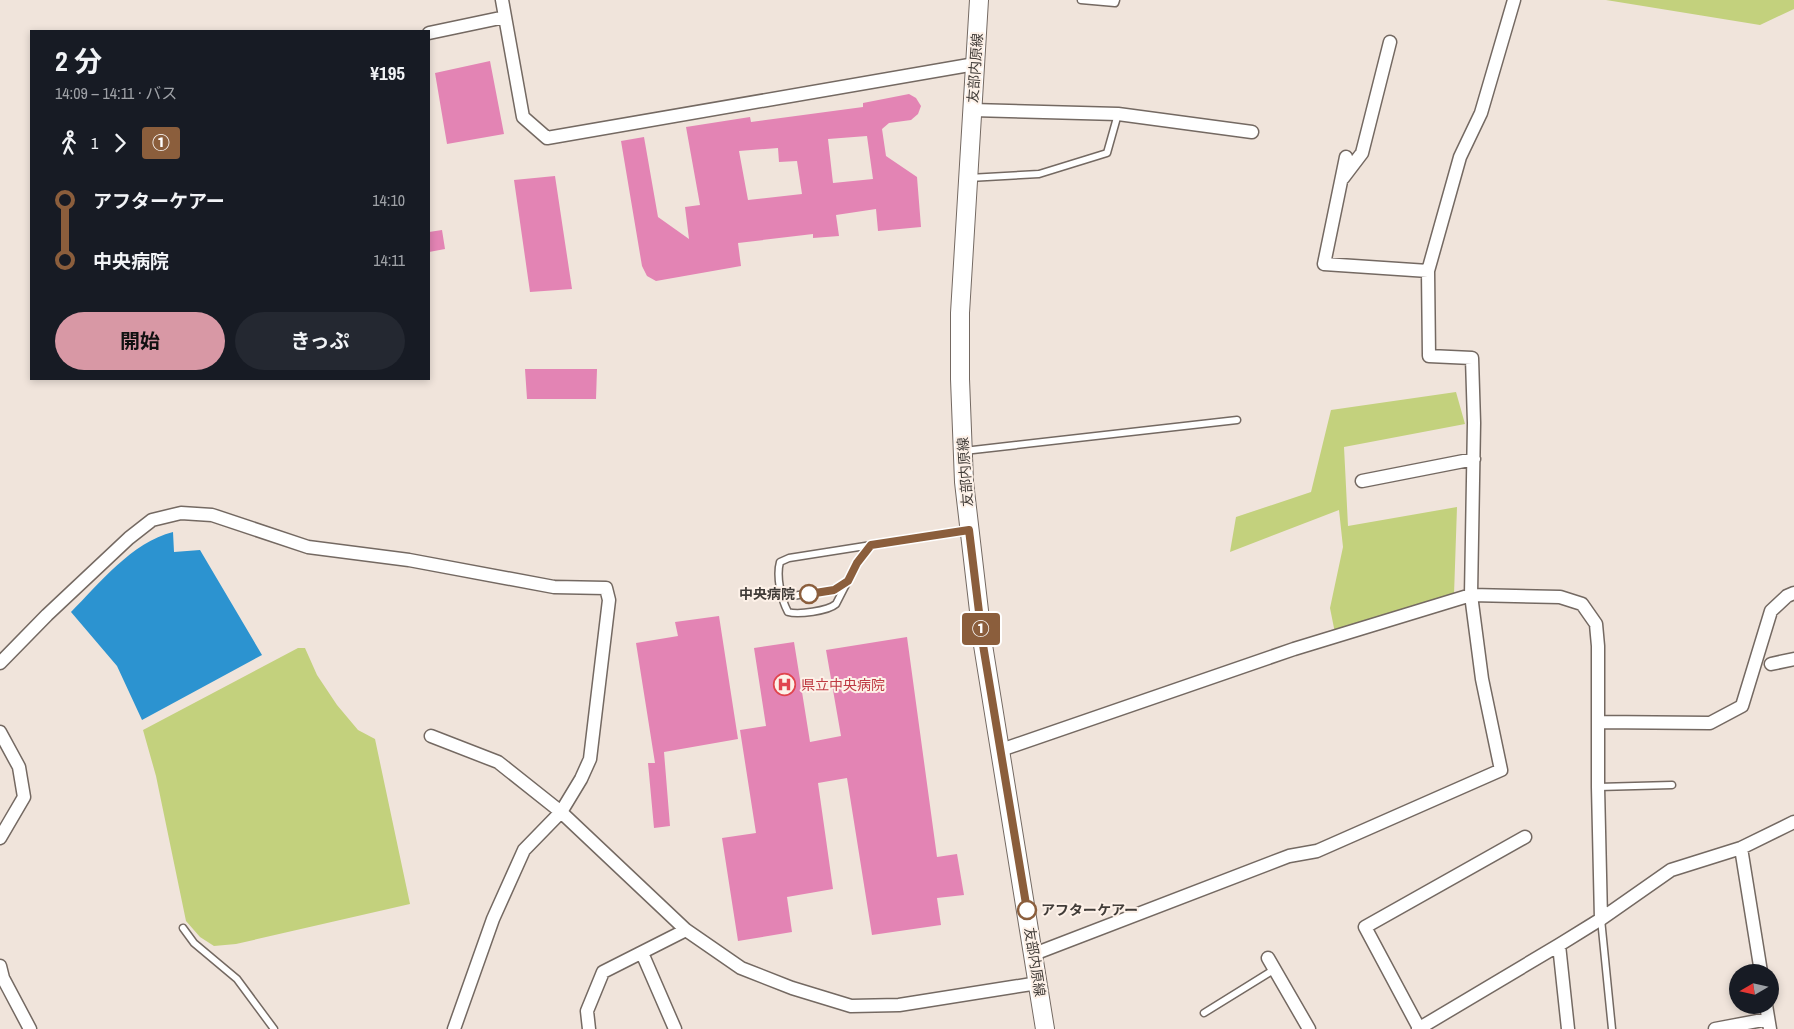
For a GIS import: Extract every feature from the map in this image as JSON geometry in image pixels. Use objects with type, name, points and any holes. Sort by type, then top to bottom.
[{"type":"main road","name":"友部内原線","points":[[979,0],[960,312],[963,451],[969,530],[983,645],[1045,1029]]},
{"type":"street","points":[[502,0],[523,117],[548,138],[975,64]]},
{"type":"street","points":[[1034,954],[1288,856],[1317,851],[1501,770],[1482,679],[1472,595],[1474,423],[1472,358],[1429,356],[1428,271],[1460,156],[1481,113],[1514,0]]},
{"type":"street","points":[[430,33],[505,17]]},
{"type":"street","points":[[1341,180],[1362,153],[1390,42]]},
{"type":"street","points":[[972,110],[1118,114],[1252,132]]},
{"type":"street","points":[[1346,157],[1324,264],[1428,271]]},
{"type":"street","points":[[1362,481],[1474,459]]},
{"type":"street","points":[[0,663],[47,615],[129,538],[152,520],[181,513],[212,515],[308,547],[409,560],[554,587],[606,588],[609,600],[590,759],[577,786],[561,812],[524,850],[493,918],[454,1029]]},
{"type":"street","points":[[1598,722],[1710,723],[1742,706],[1771,611],[1787,596],[1794,594]]},
{"type":"street","points":[[1001,750],[1294,648],[1472,595],[1560,597],[1582,604],[1596,624],[1598,646],[1598,787],[1601,919]]},
{"type":"street","points":[[1771,664],[1794,659]]},
{"type":"street","points":[[0,732],[19,767],[24,797],[0,838]]},
{"type":"street","points":[[431,736],[498,762],[561,812],[686,930],[741,968],[792,988],[851,1006],[899,1005],[1038,983]]},
{"type":"street","points":[[1526,837],[1366,927],[1419,1029],[1601,919],[1670,870],[1740,848],[1794,822]]},
{"type":"street","points":[[1740,848],[1760,964]]},
{"type":"street","points":[[589,1029],[587,1011],[603,972],[686,930]]},
{"type":"street","points":[[1559,945],[1568,1029]]},
{"type":"street","points":[[642,953],[675,1029]]},
{"type":"street","points":[[1272,963],[1309,1029]]},
{"type":"street","points":[[0,966],[3,978],[30,1029]]},
{"type":"street","points":[[1715,1029],[1769,1024]]},
{"type":"lane","points":[[1081,0],[1115,4],[1116,0]]},
{"type":"lane","points":[[968,178],[1038,174],[1107,153],[1118,114]]},
{"type":"lane","points":[[963,451],[1237,420]]},
{"type":"lane","points":[[871,545],[857,563],[836,604],[831,609],[794,614],[788,612],[784,606],[778,569],[780,562],[784,560],[871,545],[969,530]]},
{"type":"lane","points":[[782,592],[792,596],[834,590],[848,581]]},
{"type":"lane","points":[[1598,787],[1672,785]]},
{"type":"lane","points":[[1601,919],[1612,1029]]},
{"type":"lane","points":[[183,928],[194,943],[237,979],[274,1029]]},
{"type":"lane","points":[[1204,1013],[1272,963]]},
{"type":"green space","points":[[1606,0],[1794,0],[1794,9],[1760,25]]},
{"type":"green space","points":[[1456,392],[1465,424],[1344,447],[1348,526],[1457,507],[1454,595],[1335,633],[1330,608],[1343,547],[1339,510],[1230,552],[1236,517],[1311,492],[1331,410]]},
{"type":"green space","points":[[298,648],[305,648],[317,675],[337,705],[358,730],[375,739],[410,904],[236,944],[214,946],[200,937],[186,921],[156,776],[143,730]]},
{"type":"water","points":[[173,532],[174,552],[200,550],[262,655],[142,720],[117,666],[71,612],[130,554],[158,537]]},
{"type":"building","points":[[490,61],[504,134],[447,144],[435,73]]},
{"type":"building","points":[[909,94],[916,98],[921,106],[918,114],[911,120],[889,123],[882,129],[886,156],[917,177],[921,227],[878,231],[876,209],[836,215],[839,236],[813,238],[813,234],[738,243],[741,266],[656,281],[647,276],[642,266],[621,141],[644,137],[658,217],[689,239],[685,207],[700,205],[686,127],[750,117],[751,122],[863,107],[863,103]],"holes":[[[867,136],[873,179],[833,183],[828,139]],[[778,148],[779,162],[797,161],[802,194],[748,200],[739,151]]]},
{"type":"building","points":[[555,176],[572,289],[530,292],[514,180]]},
{"type":"building","points":[[442,230],[445,249],[430,252],[430,232]]},
{"type":"building","points":[[525,369],[597,369],[596,399],[527,399]]},
{"type":"building","points":[[719,616],[738,739],[664,752],[670,826],[654,828],[648,763],[655,763],[636,643],[678,636],[675,622]]},
{"type":"building","points":[[907,637],[937,857],[957,854],[964,895],[937,898],[941,925],[872,935],[847,778],[818,783],[833,889],[787,897],[792,932],[738,941],[722,838],[756,833],[740,730],[766,726],[754,648],[794,642],[810,742],[841,736],[826,650]]},
{"type":"bus line","name":"①","points":[[809,594],[834,590],[848,581],[857,563],[871,545],[969,530],[983,645],[1027,910]]},
{"type":"place","name":"中央病院","points":[[809,594]]},
{"type":"place","name":"県立中央病院","points":[[785,685]]},
{"type":"place","name":"アフターケアー","points":[[1027,910]]}]
